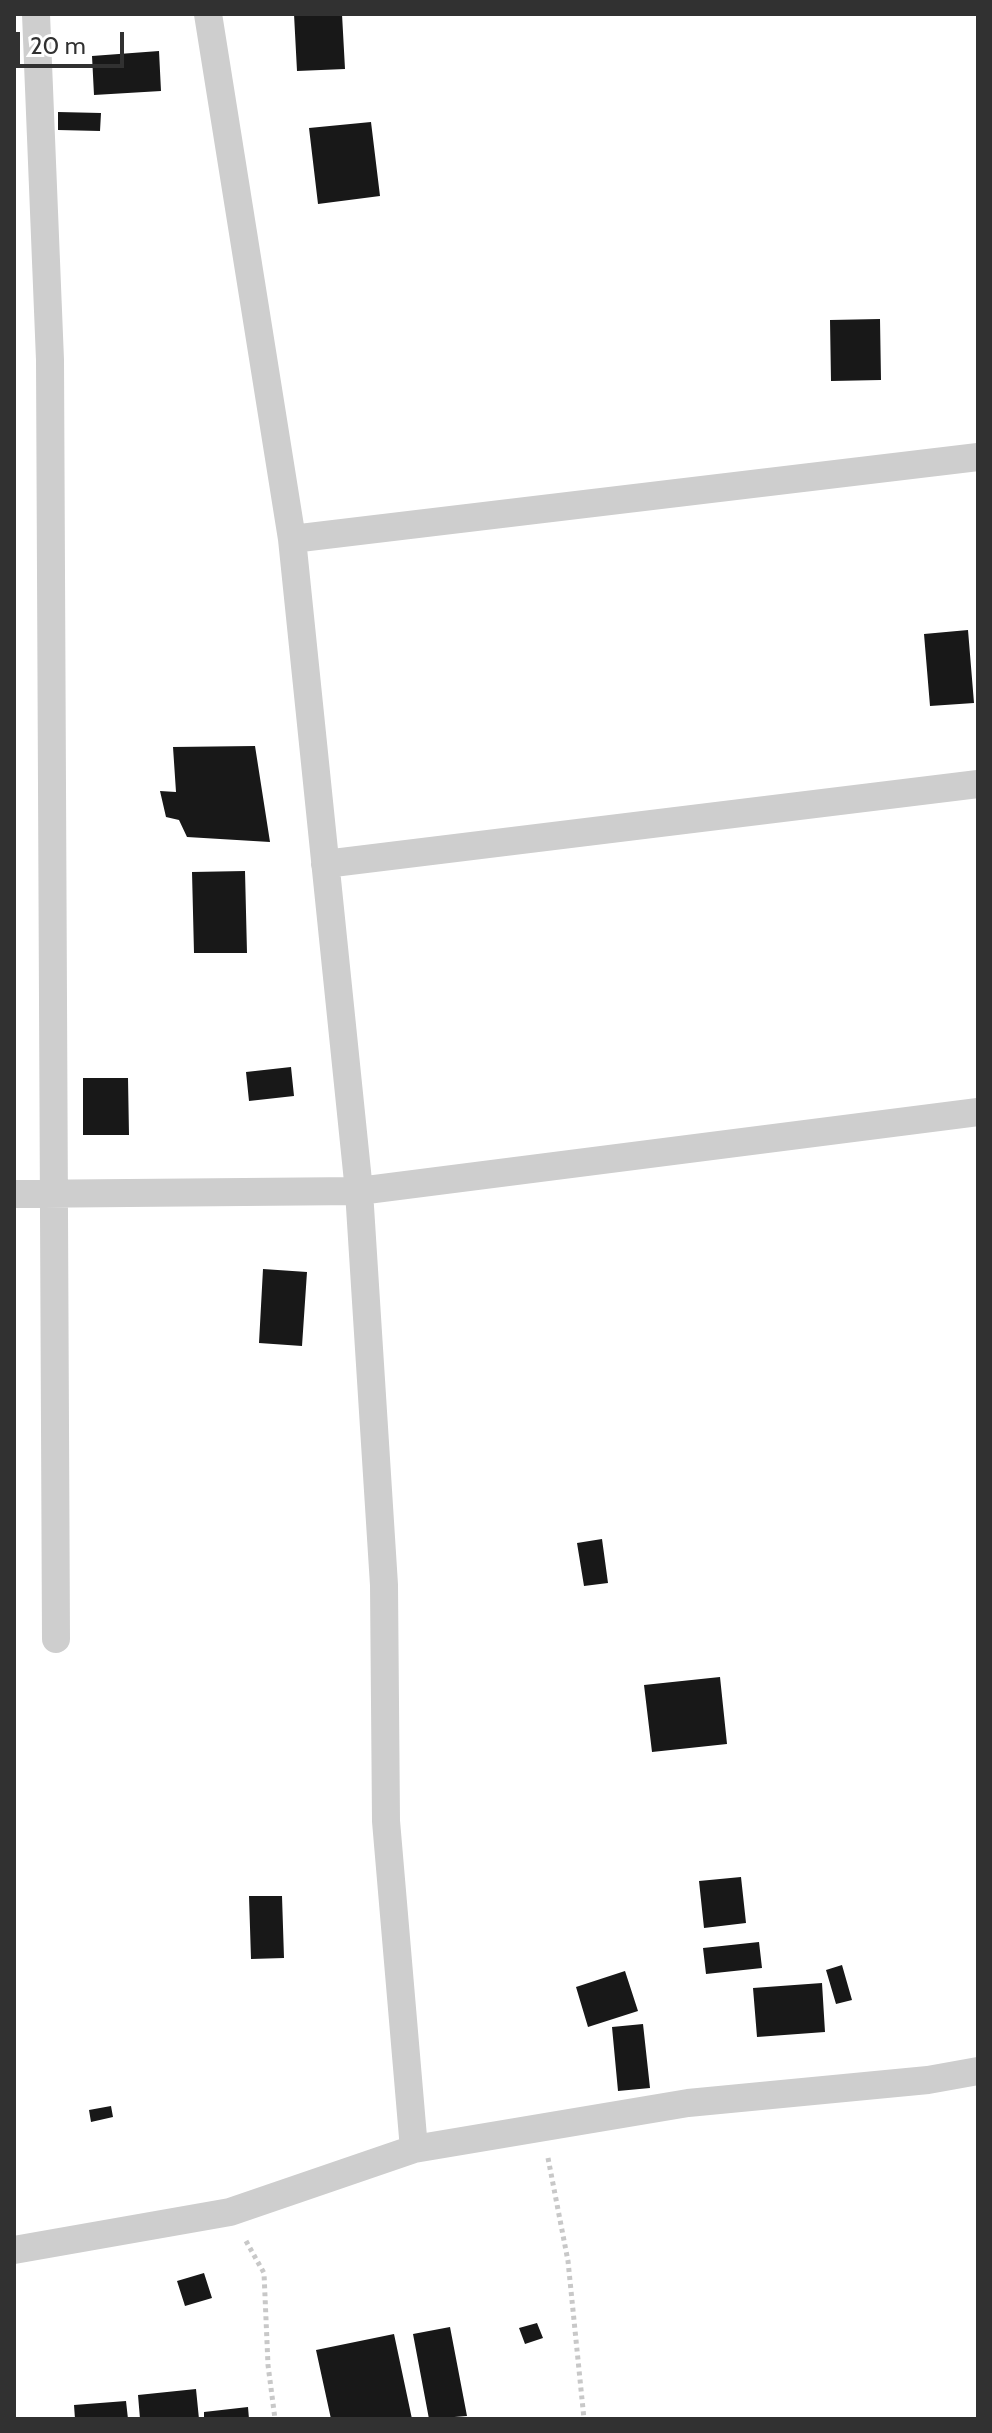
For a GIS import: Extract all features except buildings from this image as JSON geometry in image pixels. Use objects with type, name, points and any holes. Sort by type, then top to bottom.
[{"type":"street","points":[[36,14],[50,360],[56,1639]]},
{"type":"street","points":[[208,14],[292,539],[359,1191],[384,1585],[386,1821],[414,2149]]},
{"type":"street","points":[[292,539],[978,457]]},
{"type":"street","points":[[325,864],[978,784]]},
{"type":"street","points":[[14,1194],[359,1191],[978,1112]]},
{"type":"street","points":[[14,2250],[230,2212],[414,2149],[688,2103],[928,2080],[978,2071]]},
{"type":"path","points":[[542,2126],[568,2261],[584,2419]]},
{"type":"path","points":[[230,2212],[264,2273],[268,2365],[275,2419]]}]
